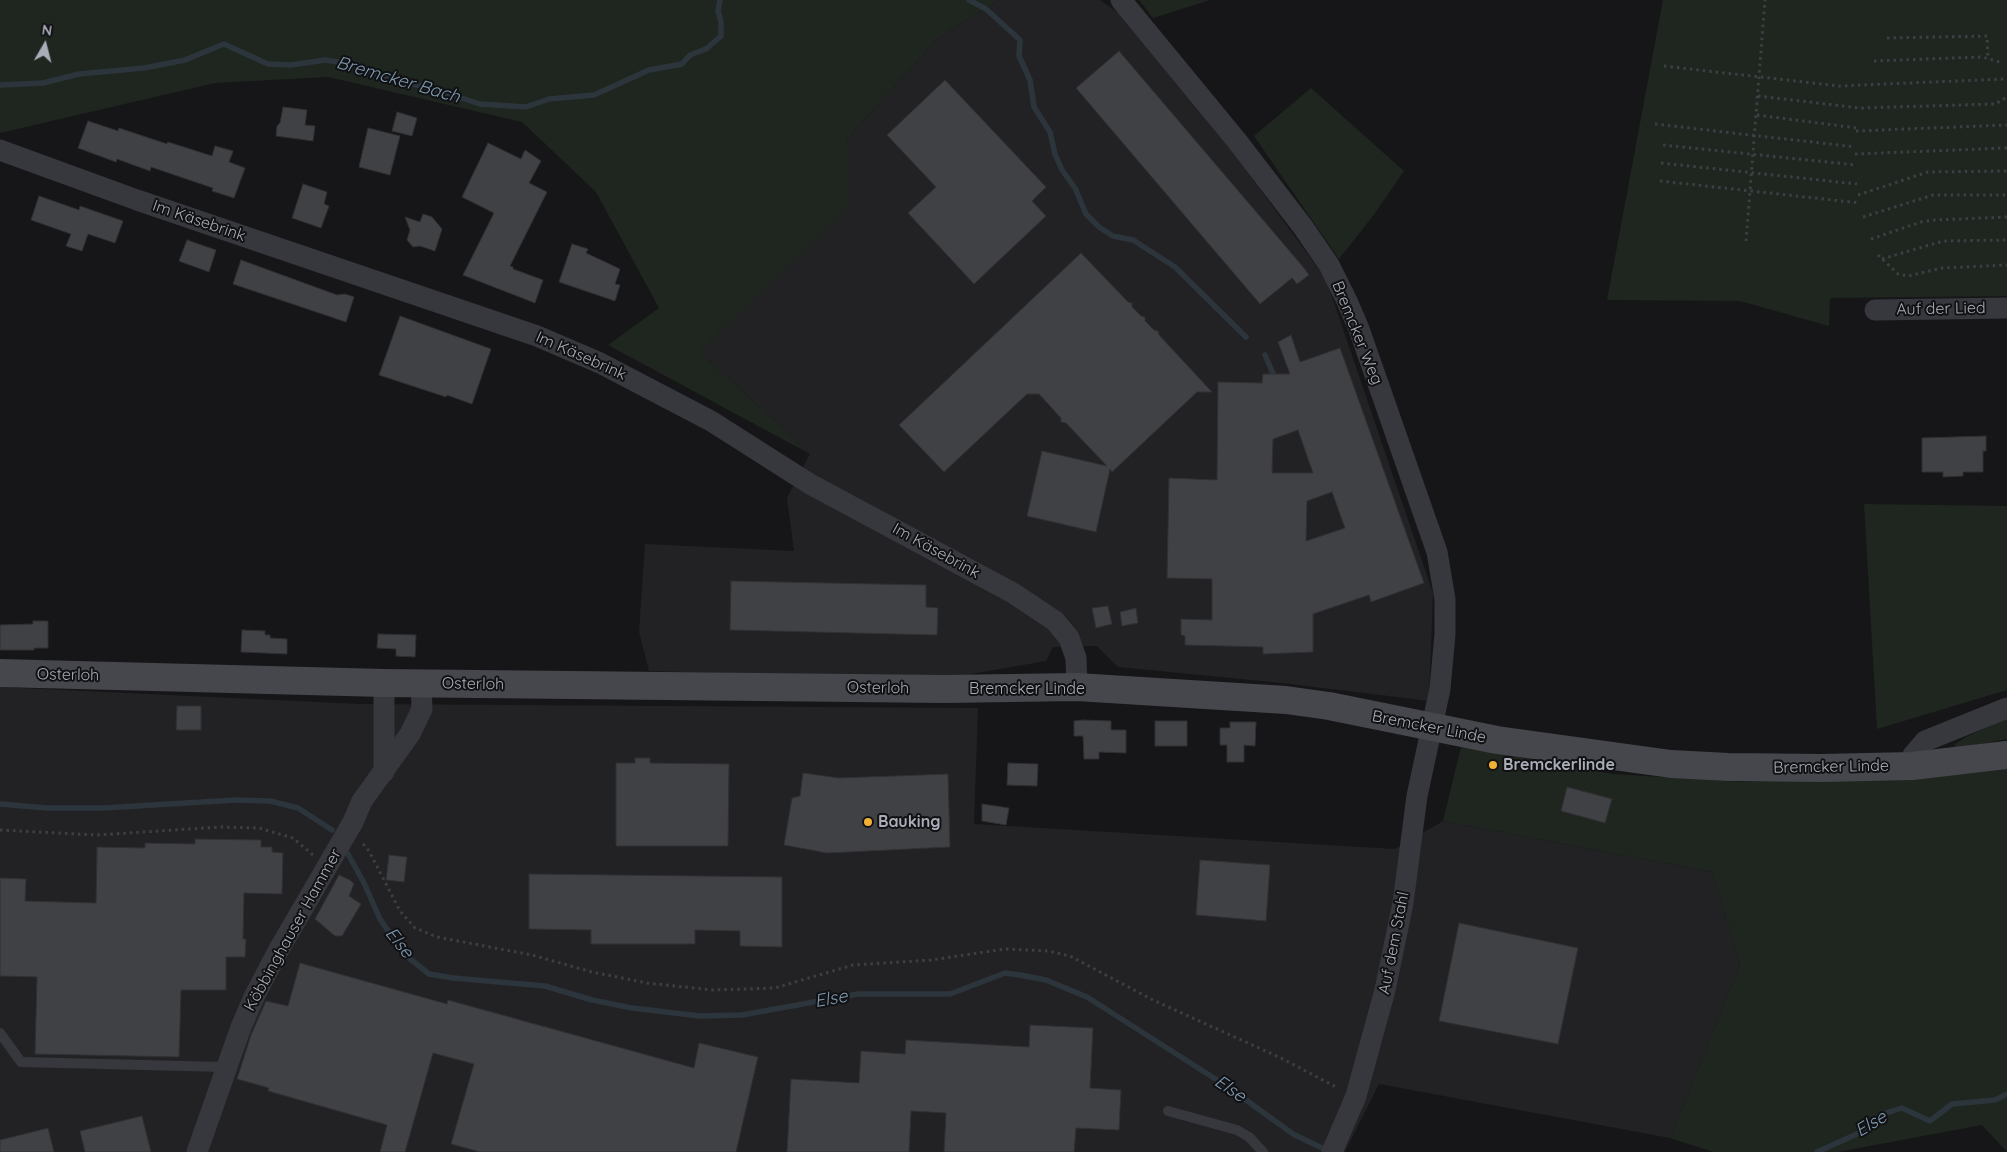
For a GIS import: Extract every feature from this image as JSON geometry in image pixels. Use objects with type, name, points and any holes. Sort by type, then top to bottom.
[{"type":"main road","name":"Osterloh","points":[[0,673],[384,683],[945,689]]},
{"type":"main road","name":"Bremcker Linde","points":[[945,689],[1077,687],[1286,700],[1497,740],[1671,764],[1728,768],[1912,766],[2007,756]]},
{"type":"street","name":"Bremcker Weg","points":[[1121,0],[1237,141],[1303,227],[1329,265],[1347,301],[1377,379],[1437,552],[1445,599],[1445,634],[1440,689],[1431,727]]},
{"type":"street","name":"Im Käsebrink","points":[[0,150],[137,200],[537,336],[608,366],[711,421],[810,484],[1013,593],[1055,621],[1069,638],[1076,658],[1077,687]]},
{"type":"street","name":"Auf der Lied","points":[[1875,310],[2007,308]]},
{"type":"street","points":[[384,683],[384,772]]},
{"type":"street","name":"Köbbinghauser Hammer","points":[[197,1152],[240,1026],[278,951],[353,822],[362,801],[410,734],[422,709],[421,683]]},
{"type":"street","points":[[1912,766],[1914,755],[1925,741],[2007,708]]},
{"type":"street","name":"Auf dem Stahl","points":[[1335,1144],[1356,1096],[1385,990],[1402,903],[1417,796],[1431,727]]},
{"type":"lane","points":[[0,1033],[21,1062],[226,1067]]},
{"type":"lane","points":[[1168,1111],[1237,1130],[1249,1137],[1263,1152]]},
{"type":"path","points":[[1746,242],[1765,0]]},
{"type":"path","points":[[1887,38],[1987,36],[1988,59]]},
{"type":"path","points":[[1874,61],[1982,57],[2003,63]]},
{"type":"path","points":[[1664,66],[1840,86],[2004,79]]},
{"type":"path","points":[[1758,96],[1860,108],[1995,104],[2007,97]]},
{"type":"path","points":[[1757,114],[1857,130],[2007,125]]},
{"type":"path","points":[[1654,124],[1855,147]]},
{"type":"path","points":[[1664,145],[1856,165]]},
{"type":"path","points":[[1855,154],[2007,148]]},
{"type":"path","points":[[1661,163],[1857,184]]},
{"type":"path","points":[[1858,194],[1928,172],[2007,170]]},
{"type":"path","points":[[1660,181],[1860,203]]},
{"type":"path","points":[[1863,218],[1933,195],[2007,194]]},
{"type":"path","points":[[1871,239],[1935,220],[2007,217]]},
{"type":"path","points":[[1882,259],[1943,241],[2007,240]]},
{"type":"path","points":[[1878,255],[1898,274],[1908,276],[1942,268],[2007,265]]},
{"type":"path","points":[[0,830],[97,835],[220,827],[259,828],[293,838],[327,867]]},
{"type":"path","points":[[345,833],[360,841],[369,851],[400,911],[415,928],[437,938],[532,955],[592,972],[647,983],[714,990],[775,988],[853,965],[931,960],[1005,949],[1048,951],[1070,956],[1153,1000],[1281,1058],[1328,1083]]},
{"type":"shaded area","points":[[0,0],[999,0],[937,39],[847,139],[848,208],[700,352],[810,454],[608,345],[659,308],[596,192],[522,122],[328,77],[215,83],[0,133]]},
{"type":"shaded area","points":[[999,0],[1100,0],[1127,19],[1238,159],[1326,279],[1433,593],[1429,701],[1282,683],[1118,667],[1097,646],[1053,647],[1046,661],[943,679],[649,671],[639,632],[645,544],[794,551],[787,498],[810,454],[700,352],[847,208],[847,139],[937,39]]},
{"type":"shaded area","points":[[1139,0],[1210,0],[1153,18]]},
{"type":"shaded area","points":[[1663,0],[2007,0],[2007,296],[1830,298],[1829,326],[1740,301],[1607,300]]},
{"type":"shaded area","points":[[1311,88],[1404,171],[1373,216],[1339,259],[1254,136]]},
{"type":"shaded area","points":[[1864,504],[2007,506],[2007,690],[1877,729]]},
{"type":"shaded area","points":[[0,687],[359,704],[978,708],[974,824],[1395,849],[1443,821],[1712,872],[1740,964],[1670,1138],[1379,1084],[1345,1152],[0,1152]]},
{"type":"shaded area","points":[[2007,718],[2007,739],[1954,749],[1955,744],[1966,737]]},
{"type":"shaded area","points":[[1461,747],[1613,774],[1741,782],[1924,776],[2007,764],[2007,1152],[1982,1125],[1838,1152],[1713,1152],[1670,1138],[1740,964],[1712,872],[1443,821]]},
{"type":"building","points":[[1119,51],[1309,275],[1297,284],[1292,278],[1260,304],[1076,88]]},
{"type":"building","points":[[945,80],[1046,187],[1032,201],[1046,216],[974,284],[908,213],[936,187],[887,135]]},
{"type":"building","points":[[283,107],[307,110],[305,125],[315,126],[313,141],[276,136]]},
{"type":"building","points":[[397,112],[417,118],[412,136],[392,131]]},
{"type":"building","points":[[88,121],[118,131],[119,128],[212,156],[215,146],[233,151],[229,162],[245,168],[234,198],[212,191],[213,188],[151,167],[150,171],[117,159],[116,162],[78,148]]},
{"type":"building","points":[[368,128],[400,136],[390,175],[359,167]]},
{"type":"building","points":[[488,143],[521,159],[525,150],[541,161],[529,183],[547,192],[510,266],[513,269],[543,280],[535,303],[463,275],[494,213],[462,197]]},
{"type":"building","points":[[303,184],[327,192],[324,204],[329,206],[321,228],[292,218]]},
{"type":"building","points":[[39,196],[79,210],[80,206],[123,221],[115,243],[88,234],[82,251],[66,246],[71,234],[31,220]]},
{"type":"building","points":[[423,214],[432,217],[442,229],[435,251],[420,246],[413,247],[407,240],[410,230],[405,217],[420,222]]},
{"type":"building","points":[[187,240],[216,250],[209,272],[179,261]]},
{"type":"building","points":[[572,244],[588,249],[586,253],[620,269],[615,284],[620,285],[615,301],[559,282]]},
{"type":"building","points":[[1081,253],[1128,302],[1132,303],[1132,307],[1141,316],[1145,317],[1145,321],[1154,330],[1158,331],[1159,335],[1212,392],[1197,392],[1112,472],[1110,469],[1096,532],[1027,516],[1042,451],[1107,466],[1066,423],[1061,422],[1061,418],[1039,394],[1027,394],[944,472],[899,425]]},
{"type":"building","points":[[241,260],[337,295],[345,294],[354,297],[346,322],[233,284]]},
{"type":"building","points":[[400,316],[491,349],[472,404],[379,375]]},
{"type":"building","points":[[1291,335],[1300,362],[1340,348],[1424,583],[1371,602],[1369,595],[1313,614],[1313,652],[1263,654],[1263,647],[1185,645],[1185,636],[1181,635],[1181,619],[1212,620],[1212,579],[1167,578],[1169,478],[1217,480],[1218,382],[1262,383],[1263,374],[1290,374],[1278,342]],"holes":[[[1298,430],[1313,473],[1272,473],[1273,439]],[[1332,492],[1345,528],[1306,541],[1307,501]]]},
{"type":"building","points":[[1986,436],[1986,451],[1983,451],[1983,472],[1963,472],[1963,476],[1943,477],[1943,472],[1922,472],[1922,438]]},
{"type":"building","points":[[731,581],[926,585],[926,607],[938,608],[937,635],[730,630]]},
{"type":"building","points":[[1108,606],[1112,624],[1096,628],[1092,608]]},
{"type":"building","points":[[1136,608],[1138,623],[1122,626],[1120,612]]},
{"type":"building","points":[[33,621],[48,621],[48,648],[0,650],[0,625],[33,624]]},
{"type":"building","points":[[242,630],[265,631],[265,635],[270,635],[270,638],[287,639],[287,654],[241,652]]},
{"type":"building","points":[[378,634],[416,635],[415,657],[396,656],[396,649],[377,648]]},
{"type":"building","points":[[177,706],[201,706],[201,730],[176,730]]},
{"type":"building","points":[[1074,721],[1111,721],[1111,730],[1126,730],[1126,753],[1099,752],[1099,759],[1084,759],[1083,736],[1074,736]]},
{"type":"building","points":[[1155,721],[1187,721],[1187,746],[1155,746]]},
{"type":"building","points":[[1230,722],[1256,722],[1255,746],[1244,745],[1244,762],[1227,762],[1227,745],[1220,745],[1220,728],[1230,728]]},
{"type":"building","points":[[635,758],[650,758],[650,763],[729,764],[728,846],[616,846],[616,763],[635,763]]},
{"type":"building","points":[[1008,763],[1038,764],[1037,786],[1007,785]]},
{"type":"building","name":"Bauking","points":[[803,773],[839,778],[948,774],[950,847],[827,853],[784,845],[792,798],[800,796]]},
{"type":"building","points":[[1567,787],[1612,799],[1605,823],[1561,811]]},
{"type":"building","points":[[982,804],[1009,808],[1006,825],[982,821]]},
{"type":"building","points":[[195,839],[261,840],[261,847],[272,847],[272,852],[283,853],[282,894],[244,893],[243,939],[246,939],[245,957],[226,957],[226,990],[181,990],[179,1057],[35,1054],[37,977],[0,976],[0,878],[26,879],[25,901],[96,903],[97,847],[145,848],[145,843],[195,844]]},
{"type":"building","points":[[389,855],[407,857],[404,882],[386,880]]},
{"type":"building","points":[[1200,860],[1270,865],[1266,921],[1196,915]]},
{"type":"building","points":[[529,874],[782,877],[782,947],[740,946],[740,931],[695,930],[695,944],[591,944],[591,930],[529,929]]},
{"type":"building","points":[[339,875],[354,884],[349,896],[361,904],[342,936],[335,936],[315,919]]},
{"type":"building","points":[[1459,923],[1578,948],[1558,1044],[1439,1021]]},
{"type":"building","points":[[300,963],[447,1004],[448,1000],[694,1068],[699,1043],[758,1057],[736,1152],[480,1152],[451,1144],[474,1064],[433,1053],[405,1152],[380,1152],[387,1125],[268,1091],[269,1088],[237,1079],[251,1035],[266,1001],[288,1006]]},
{"type":"building","points":[[1030,1025],[1093,1028],[1090,1088],[1121,1090],[1119,1130],[1076,1128],[1074,1152],[944,1152],[946,1113],[911,1111],[909,1152],[787,1152],[791,1079],[859,1083],[861,1051],[905,1054],[906,1040],[1029,1047]]},
{"type":"building","points":[[142,1116],[151,1152],[85,1152],[80,1131]]},
{"type":"building","points":[[48,1128],[54,1152],[0,1152],[0,1140]]},
{"type":"waterway","name":"Bremcker Bach","points":[[0,85],[43,83],[79,74],[144,68],[185,60],[224,44],[268,64],[291,65],[325,60],[357,65],[390,80],[427,87],[480,104],[526,107],[549,99],[594,95],[649,70],[682,64],[690,55],[706,49],[721,36],[721,22],[718,11],[720,0]]},
{"type":"waterway","name":"Bremcker Bach","points":[[969,0],[986,9],[1020,40],[1019,56],[1030,80],[1034,107],[1050,132],[1055,154],[1062,170],[1075,188],[1086,214],[1099,227],[1113,236],[1133,240],[1175,267],[1246,337]]},
{"type":"waterway","name":"Bremcker Bach","points":[[1265,355],[1275,378]]},
{"type":"waterway","name":"Else","points":[[0,804],[47,808],[103,808],[236,800],[270,801],[298,808],[332,830]]},
{"type":"waterway","name":"Else","points":[[348,854],[364,883],[380,919],[404,954],[429,974],[453,978],[545,986],[592,1000],[632,1008],[700,1016],[742,1015],[858,994],[950,994],[1005,973],[1046,980],[1087,997],[1228,1087],[1293,1134],[1328,1151]]},
{"type":"waterway","name":"Else","points":[[1817,1152],[1857,1134],[1883,1114],[1902,1108],[1930,1121],[1952,1104],[1995,1100],[2007,1094]]},
{"type":"place","name":"Bremckerlinde","points":[[1493,765]]},
{"type":"place","name":"Bauking","points":[[868,822]]}]
